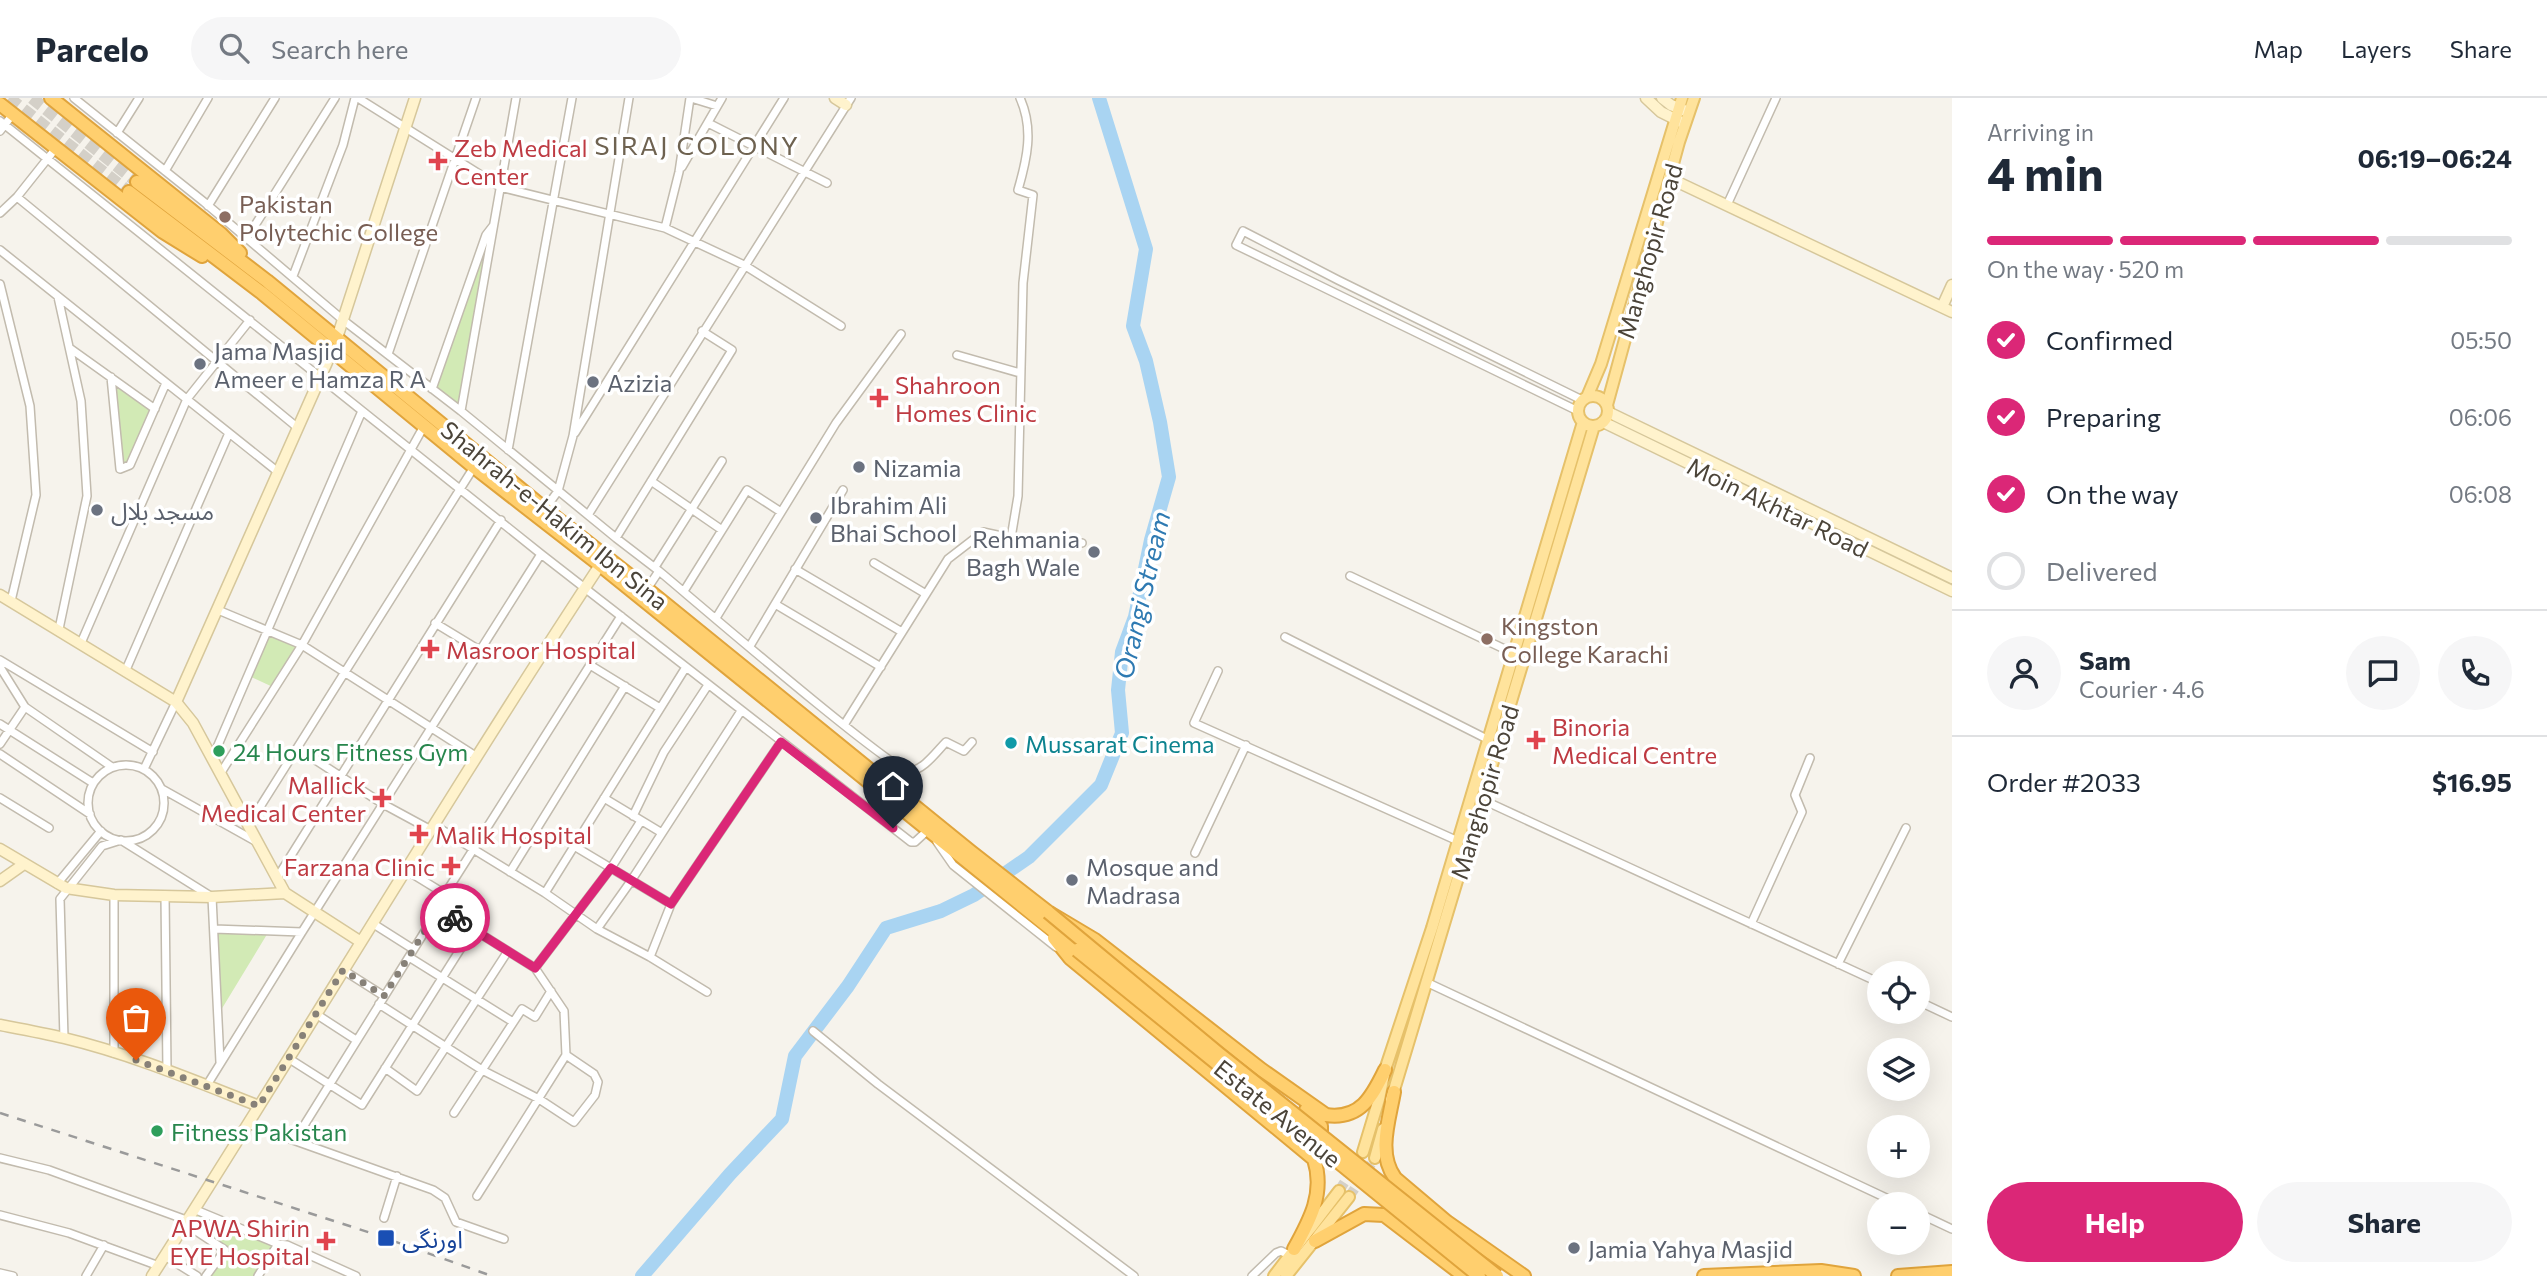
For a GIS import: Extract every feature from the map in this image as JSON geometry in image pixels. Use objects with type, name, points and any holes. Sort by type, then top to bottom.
[{"type":"highway","points":[[51,98],[221,233],[265,287]]},
{"type":"highway","points":[[0,104],[52,153],[163,232],[265,287]]},
{"type":"highway","name":"Shahrah-e-Hakim Ibn Sina","points":[[133,187],[337,338],[545,509],[648,589],[967,855]]},
{"type":"highway","name":"Shahrah-e-Hakim Ibn Sina","points":[[265,287],[332,351],[474,467],[927,828],[967,855]]},
{"type":"highway","points":[[967,855],[1497,1276]]},
{"type":"highway","points":[[1045,917],[1074,954],[1314,1158],[1318,1170],[1318,1185],[1313,1215],[1292,1252]]},
{"type":"highway","points":[[1045,917],[1095,940],[1262,1070],[1326,1115],[1336,1117],[1354,1112],[1368,1103],[1385,1070]]},
{"type":"highway","name":"Estate Avenue","points":[[1074,954],[1479,1276]]},
{"type":"highway","points":[[1262,1070],[1315,1117],[1321,1126],[1321,1136],[1314,1143],[1303,1145],[1294,1140]]},
{"type":"highway","points":[[1394,1092],[1384,1151],[1389,1169],[1395,1178],[1447,1222]]},
{"type":"highway","points":[[1464,1276],[1403,1224],[1398,1217],[1399,1209],[1404,1203],[1413,1201],[1524,1276]]},
{"type":"highway","points":[[1315,1241],[1364,1214],[1384,1215],[1464,1276]]},
{"type":"highway","points":[[1704,1276],[1821,1271],[1854,1276]]},
{"type":"highway","points":[[1898,1276],[1950,1271]]},
{"type":"main road","name":"Manghopir Road","points":[[1375,1158],[1426,982],[1599,417],[1615,376],[1670,178],[1683,106],[1693,98]]},
{"type":"main road","name":"Manghopir Road","points":[[1582,402],[1599,369],[1680,122]]},
{"type":"main road","points":[[1599,369],[1605,379],[1615,376]]},
{"type":"main road","points":[[1363,1152],[1380,1099],[1385,1070],[1515,653],[1599,417],[1599,397],[1582,402]]},
{"type":"main road","points":[[1582,402],[1599,417]]},
{"type":"main road","points":[[1273,1276],[1339,1191]]},
{"type":"main road","points":[[1286,1276],[1349,1197]]},
{"type":"street","points":[[117,133],[139,98]]},
{"type":"street","points":[[165,172],[208,98]]},
{"type":"street","points":[[208,206],[275,98]]},
{"type":"street","points":[[247,238],[335,98]]},
{"type":"street","points":[[293,276],[343,145],[357,98],[500,187],[665,228],[744,265],[841,326]]},
{"type":"street","points":[[337,338],[415,98]]},
{"type":"street","points":[[388,354],[476,98]]},
{"type":"street","points":[[461,411],[516,98]]},
{"type":"street","points":[[508,450],[572,98]]},
{"type":"street","points":[[545,509],[558,491],[573,436],[629,98]]},
{"type":"street","points":[[665,228],[678,172],[690,98],[717,106]]},
{"type":"street","points":[[678,172],[722,98]]},
{"type":"street","points":[[573,436],[784,98]]},
{"type":"street","points":[[588,515],[848,102],[835,98]]},
{"type":"street","points":[[1011,538],[1018,496],[1023,283],[1033,195],[1018,190],[1026,161],[1029,129],[1027,114],[1020,98]]},
{"type":"street","points":[[1646,98],[1661,112],[1680,122]]},
{"type":"street","points":[[1662,98],[1683,106]]},
{"type":"street","points":[[1727,205],[1776,98]]},
{"type":"street","points":[[76,99],[343,320],[461,411],[684,591],[844,725],[902,769],[915,769],[930,759],[946,742],[964,751],[972,742]]},
{"type":"street","points":[[13,114],[2,126],[52,153],[250,320],[541,554],[911,842],[915,842],[927,828],[953,865],[1074,954]]},
{"type":"street","points":[[708,123],[827,183]]},
{"type":"street","points":[[0,214],[52,153]]},
{"type":"street","points":[[1670,178],[1947,310],[1952,285]]},
{"type":"street","points":[[17,197],[299,428]]},
{"type":"street","points":[[432,389],[486,235],[495,223]]},
{"type":"street","points":[[1243,231],[1582,402],[1332,292],[1236,245],[1243,231]]},
{"type":"street","points":[[0,250],[278,472]]},
{"type":"street","points":[[1332,292],[1338,280]]},
{"type":"street","points":[[0,284],[30,406],[36,495],[11,601]]},
{"type":"street","points":[[58,297],[81,401],[87,496],[59,629]]},
{"type":"street","points":[[81,643],[187,399],[250,320]]},
{"type":"street","points":[[616,538],[732,349],[702,331]]},
{"type":"street","points":[[716,618],[836,423],[901,334]]},
{"type":"street","points":[[71,349],[155,410]]},
{"type":"street","points":[[144,769],[218,610],[332,351]]},
{"type":"street","points":[[957,355],[1020,373]]},
{"type":"street","points":[[111,377],[120,470],[130,465],[166,383]]},
{"type":"street","points":[[212,759],[362,411]]},
{"type":"street","name":"Moin Akhtar Road","points":[[1599,417],[1834,520],[1952,578]]},
{"type":"street","name":"Moin Akhtar Road","points":[[1599,417],[1952,591]]},
{"type":"street","points":[[220,774],[302,646],[424,426]]},
{"type":"street","points":[[125,672],[229,433]]},
{"type":"street","points":[[648,589],[657,569],[722,461]]},
{"type":"street","points":[[247,825],[474,467]]},
{"type":"street","points":[[651,481],[722,530]]},
{"type":"street","points":[[684,591],[747,490],[781,512]]},
{"type":"street","points":[[750,646],[843,490]]},
{"type":"street","points":[[277,878],[501,520]]},
{"type":"street","points":[[1828,531],[1834,520]]},
{"type":"street","points":[[844,725],[948,559],[984,532],[1027,542],[1082,543]]},
{"type":"street","points":[[207,1085],[541,554]]},
{"type":"street","points":[[874,563],[926,594]]},
{"type":"street","points":[[152,1276],[188,1223],[372,923],[600,565]]},
{"type":"street","points":[[795,569],[902,632]]},
{"type":"street","points":[[1350,576],[1515,653]]},
{"type":"street","points":[[0,594],[176,702],[193,723],[285,893],[361,942]]},
{"type":"street","points":[[775,604],[881,667]]},
{"type":"street","points":[[218,610],[302,646],[477,757]]},
{"type":"street","points":[[444,911],[445,894],[621,616]]},
{"type":"street","points":[[435,623],[481,651]]},
{"type":"street","points":[[1285,637],[1489,740]]},
{"type":"street","points":[[0,660],[153,752]]},
{"type":"street","points":[[590,665],[660,708]]},
{"type":"street","points":[[0,667],[25,707],[112,767]]},
{"type":"street","points":[[545,893],[686,667]]},
{"type":"street","points":[[1219,671],[1194,723],[1458,841]]},
{"type":"street","points":[[633,816],[664,752],[708,685]]},
{"type":"street","points":[[510,872],[625,686]]},
{"type":"street","points":[[0,744],[25,707]]},
{"type":"street","points":[[597,929],[632,881],[741,711]]},
{"type":"street","points":[[0,716],[9,730]]},
{"type":"street","points":[[0,726],[93,783]]},
{"type":"street","points":[[650,957],[671,904],[781,742]]},
{"type":"street","points":[[1195,853],[1246,745]]},
{"type":"street","points":[[297,748],[383,804],[474,849],[597,929],[707,992]]},
{"type":"street","points":[[0,754],[90,814],[106,835],[121,841],[212,897]]},
{"type":"street","points":[[1751,924],[1802,812],[1796,796],[1810,758]]},
{"type":"street","points":[[62,886],[102,846],[135,840],[154,829],[161,818],[164,805],[162,789],[155,778],[144,769],[125,765],[112,767],[93,783],[89,793],[90,814]]},
{"type":"street","points":[[162,789],[255,841]]},
{"type":"street","points":[[0,797],[49,828]]},
{"type":"street","points":[[604,798],[662,833]]},
{"type":"street","points":[[1483,800],[1867,977]]},
{"type":"street","points":[[535,968],[611,868],[641,821]]},
{"type":"street","points":[[1838,964],[1906,828]]},
{"type":"street","points":[[64,1038],[60,899],[62,886],[101,831]]},
{"type":"street","points":[[574,846],[671,904]]},
{"type":"street","points":[[0,849],[62,886],[114,895],[212,897],[285,893]]},
{"type":"street","points":[[0,881],[24,864]]},
{"type":"street","points":[[406,870],[445,894]]},
{"type":"street","points":[[114,895],[114,1053]]},
{"type":"street","points":[[165,895],[167,1070]]},
{"type":"street","points":[[212,897],[220,1065]]},
{"type":"street","points":[[444,911],[535,968],[564,1011],[566,1055],[477,1196]]},
{"type":"street","points":[[295,1140],[435,915],[444,911]]},
{"type":"street","points":[[372,923],[443,978],[513,1022]]},
{"type":"street","points":[[214,929],[302,932]]},
{"type":"street","points":[[288,1058],[362,1105],[473,929]]},
{"type":"street","points":[[385,1068],[418,1091],[508,951]]},
{"type":"street","points":[[343,970],[384,996]]},
{"type":"street","points":[[1426,982],[1873,1192]]},
{"type":"street","points":[[454,1114],[522,1009],[535,1017],[551,991]]},
{"type":"street","points":[[379,1004],[482,1070],[574,1122],[595,1095],[597,1077],[566,1055]]},
{"type":"street","points":[[1930,1007],[1952,1017]]},
{"type":"street","points":[[316,1014],[356,1040]]},
{"type":"street","points":[[0,1025],[64,1038],[114,1053],[167,1070],[259,1106]]},
{"type":"street","points":[[813,1031],[878,1084],[1133,1276]]},
{"type":"street","points":[[248,1124],[439,1193],[456,1223],[504,1239]]},
{"type":"street","points":[[0,1158],[49,1170],[188,1223],[225,1250],[206,1276]]},
{"type":"street","points":[[384,1218],[397,1176]]},
{"type":"street","points":[[195,1210],[278,1244],[287,1245],[356,1276]]},
{"type":"street","points":[[0,1215],[162,1261],[197,1276]]},
{"type":"street","points":[[1930,1219],[1952,1229]]},
{"type":"street","points":[[258,1276],[278,1244]]},
{"type":"street","points":[[86,1276],[104,1245]]},
{"type":"street","points":[[1252,1276],[1276,1253],[1292,1252]]},
{"type":"street","points":[[0,1273],[13,1276]]},
{"type":"green space","points":[[483,248],[488,249],[459,405],[436,388]]},
{"type":"green space","points":[[111,377],[155,409],[130,465],[120,469]]},
{"type":"green space","points":[[266,631],[302,645],[275,688],[247,675]]},
{"type":"green space","points":[[214,929],[269,931],[218,1015]]},
{"type":"green space","points":[[196,1210],[278,1244],[258,1276],[208,1276],[225,1250],[187,1225]]},
{"type":"waterway","name":"Orangi Stream","points":[[642,1276],[730,1174],[782,1119],[795,1056],[848,986],[886,928],[941,911],[974,895],[1029,857],[1101,785],[1122,733],[1118,690],[1122,652],[1135,617],[1151,540],[1169,477],[1146,361],[1133,326],[1146,249],[1099,98]]},
{"type":"tunnel","points":[[9,98],[129,192]]},
{"type":"tunnel","points":[[32,98],[137,182]]},
{"type":"tunnel","points":[[1349,1197],[1375,1158]]},
{"type":"tunnel","points":[[1339,1191],[1354,1167]]},
{"type":"railway","points":[[0,1113],[371,1233],[492,1276]]},
{"type":"way so far","points":[[136,1060],[259,1106],[343,970],[384,996],[435,915],[444,911],[455,918]]},
{"type":"place","name":"Zeb Medical Center","points":[[438,161]]},
{"type":"place","name":"Pakistan Polytechic College","points":[[225,217]]},
{"type":"place","name":"Jama Masjid Ameer e Hamza R A","points":[[200,364]]},
{"type":"place","name":"Azizia","points":[[593,382]]},
{"type":"place","name":"Shahroon Homes Clinic","points":[[879,398]]},
{"type":"place","name":"Nizamia","points":[[859,467]]},
{"type":"place","name":"مسجد بلال","points":[[97,510]]},
{"type":"place","name":"Ibrahim Ali Bhai School","points":[[816,518]]},
{"type":"place","name":"Rehmania Bagh Wale","points":[[1094,552]]},
{"type":"place","name":"Kingston College Karachi","points":[[1487,639]]},
{"type":"place","name":"Masroor Hospital","points":[[430,649]]},
{"type":"place","name":"Binoria Medical Centre","points":[[1536,740]]},
{"type":"place","name":"Mussarat Cinema","points":[[1011,743]]},
{"type":"place","name":"24 Hours Fitness Gym","points":[[219,751]]},
{"type":"place","name":"Mallick Medical Center","points":[[382,798]]},
{"type":"place","name":"Malik Hospital","points":[[419,834]]},
{"type":"place","name":"Farzana Clinic","points":[[451,866]]},
{"type":"place","name":"Mosque and Madrasa","points":[[1072,880]]},
{"type":"place","name":"Fitness Pakistan","points":[[157,1131]]},
{"type":"place","name":"اورنگی","points":[[386,1238]]},
{"type":"place","name":"APWA Shirin EYE Hospital","points":[[326,1241]]},
{"type":"place","name":"Jamia Yahya Masjid","points":[[1574,1248]]},
{"type":"district","name":"SIRAJ COLONY","points":[[697,144]]},
{"type":"route","points":[[455,918],[535,968],[611,868],[671,904],[781,742],[893,828]]}]
